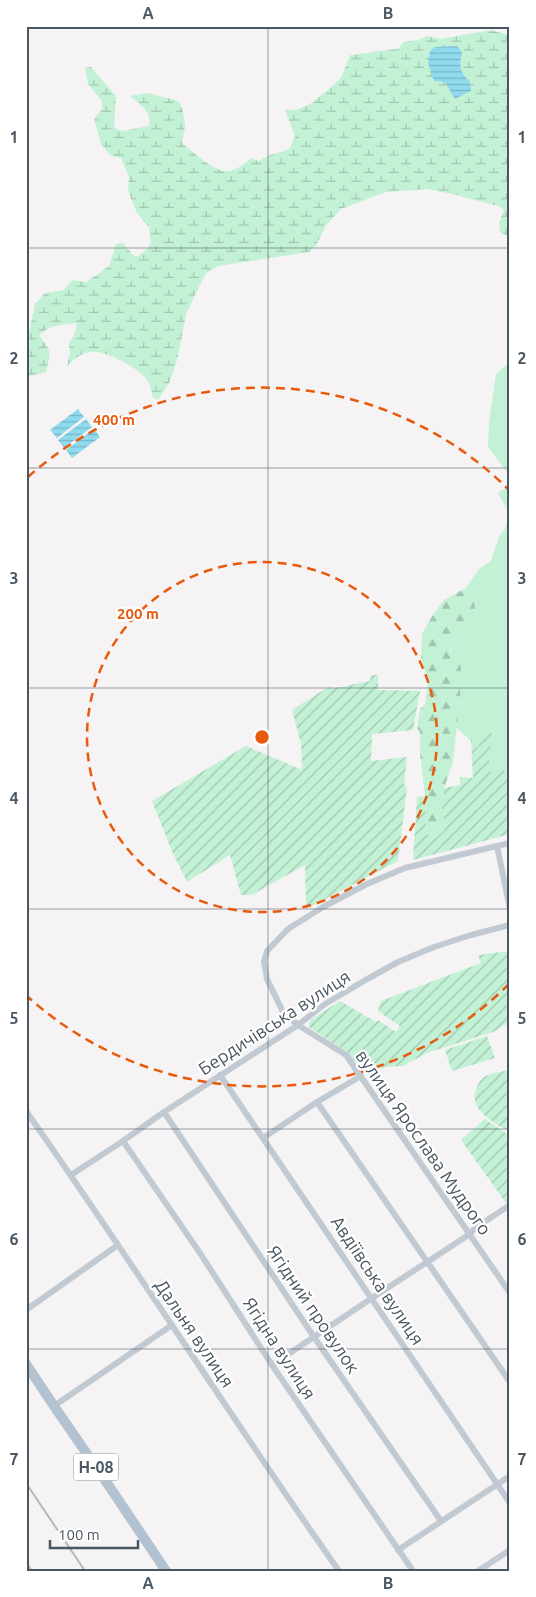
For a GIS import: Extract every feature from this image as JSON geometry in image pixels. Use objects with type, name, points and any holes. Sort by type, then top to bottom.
[{"type":"main road","name":"Н-08","points":[[26,1364],[166,1571]]},
{"type":"street","name":"вулиця Ярослава Мудрого","points":[[510,843],[405,868],[367,884],[330,903],[288,930],[267,951],[264,962],[265,969],[283,1012],[298,1025],[346,1054],[510,1293]]},
{"type":"street","points":[[497,846],[510,909]]},
{"type":"street","name":"Бердичівська вулиця","points":[[71,1175],[298,1025],[325,1004],[398,962],[434,947],[510,925]]},
{"type":"street","name":"Авдіївська вулиця","points":[[220,1075],[510,1503]]},
{"type":"street","points":[[263,1138],[317,1102],[362,1076]]},
{"type":"street","points":[[317,1102],[510,1382]]},
{"type":"street","name":"Дальня вулиця","points":[[26,1111],[339,1571]]},
{"type":"street","name":"Ягідний провулок","points":[[164,1112],[314,1337],[441,1521]]},
{"type":"street","name":"Ягідна вулиця","points":[[123,1141],[200,1253],[272,1365],[413,1571]]},
{"type":"street","points":[[272,1365],[470,1234],[475,1228],[510,1205]]},
{"type":"street","points":[[26,1310],[118,1245]]},
{"type":"street","points":[[54,1406],[172,1324]]},
{"type":"street","points":[[398,1550],[510,1476]]},
{"type":"street","points":[[478,1571],[510,1550]]},
{"type":"green space","points":[[491,30],[510,35],[510,238],[500,232],[499,223],[504,210],[498,206],[426,189],[386,192],[341,209],[327,224],[315,247],[309,252],[218,266],[206,273],[186,314],[178,357],[170,381],[158,400],[153,397],[149,383],[144,376],[113,357],[90,352],[77,357],[67,366],[70,352],[69,344],[75,333],[77,323],[52,327],[39,335],[49,352],[46,372],[26,377],[26,347],[35,304],[45,293],[64,290],[72,280],[86,282],[109,266],[116,244],[123,243],[134,256],[138,256],[151,243],[149,227],[137,213],[128,191],[129,177],[121,158],[111,156],[101,144],[94,119],[102,109],[102,101],[88,84],[85,67],[91,67],[116,96],[114,128],[122,131],[149,126],[147,112],[130,96],[147,93],[179,101],[185,126],[182,143],[212,166],[224,171],[230,171],[251,158],[259,161],[267,156],[290,148],[295,136],[285,110],[296,110],[310,104],[329,89],[341,78],[350,55],[398,49],[404,42],[418,40],[427,36],[441,39]]},
{"type":"green space","points":[[510,362],[510,476],[488,447],[489,422],[496,374]]},
{"type":"green space","points":[[510,478],[510,770],[488,773],[476,748],[456,728],[460,696],[450,655],[458,635],[476,617],[474,600],[466,588],[479,569],[491,561],[499,537],[505,529],[509,513],[498,493],[507,486]]},
{"type":"green space","points":[[466,588],[474,600],[476,617],[458,635],[450,654],[461,666],[460,696],[453,762],[444,788],[444,831],[437,837],[426,834],[420,732],[417,728],[420,709],[425,705],[428,682],[421,657],[422,634],[444,600]]},
{"type":"green space","points":[[371,675],[378,675],[378,690],[420,691],[413,730],[372,734],[371,761],[407,757],[404,784],[407,788],[398,861],[306,909],[305,865],[252,895],[241,895],[230,855],[187,882],[171,849],[152,801],[246,746],[302,770],[301,744],[292,710],[330,686],[331,689],[370,681]]},
{"type":"green space","points":[[492,733],[488,772],[510,770],[510,834],[413,860],[417,797],[425,796],[426,834],[437,837],[444,831],[444,788],[460,785],[460,777],[473,778],[471,739],[478,749],[481,734]]},
{"type":"green space","points":[[510,951],[510,1022],[493,1032],[427,1053],[403,1066],[385,1067],[363,1073],[348,1053],[309,1027],[312,1019],[340,1001],[376,1022],[378,1020],[396,1032],[400,1026],[378,1011],[381,1001],[481,963],[478,955]]},
{"type":"green space","points":[[487,1036],[495,1058],[452,1071],[445,1050]]},
{"type":"green space","points":[[510,1069],[510,1132],[485,1116],[476,1104],[475,1097],[476,1088],[484,1077]]},
{"type":"green space","points":[[485,1119],[510,1136],[510,1202],[506,1203],[461,1140]]},
{"type":"water","points":[[457,46],[462,52],[461,69],[470,84],[471,91],[455,99],[445,82],[434,81],[428,63],[430,51],[435,47]]},
{"type":"water","points":[[78,409],[84,417],[57,438],[50,430]]},
{"type":"water","points":[[86,419],[92,427],[64,448],[58,440]]},
{"type":"water","points":[[94,429],[100,437],[72,458],[66,450]]},
{"type":"railway","points":[[26,1483],[85,1571]]},
{"type":"railway","points":[[26,1562],[32,1571]]}]
